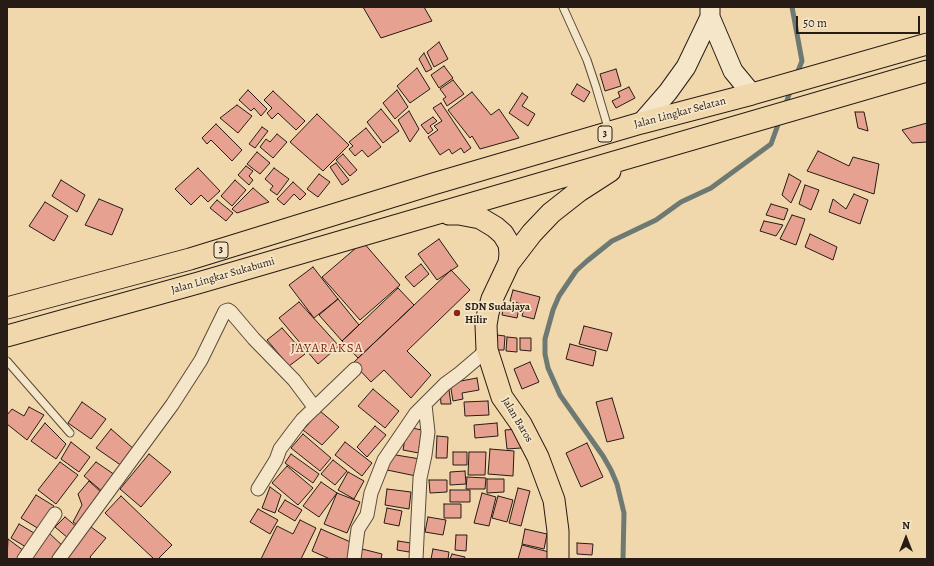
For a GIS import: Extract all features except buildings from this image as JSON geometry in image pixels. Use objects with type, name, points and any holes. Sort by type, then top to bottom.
[{"type":"main road","points":[[710,12],[733,71],[752,94]]},
{"type":"main road","points":[[641,123],[668,92],[686,67],[710,12]]},
{"type":"main road","name":"Jalan Lingkar Selatan","points":[[7,308],[190,259],[433,184],[641,123],[752,94],[927,44]]},
{"type":"main road","name":"3","points":[[439,214],[927,72]]},
{"type":"main road","points":[[509,263],[551,213],[579,191],[638,155]]},
{"type":"main road","name":"Jalan Baros","points":[[439,214],[459,214],[480,218],[503,234],[509,244],[509,263],[492,299],[488,313],[486,325],[487,350],[502,397],[521,424],[538,457],[554,500],[558,531],[558,559]]},
{"type":"main road","name":"Jalan Lingkar Sukabumi","points":[[7,336],[198,284],[344,240],[439,214]]},
{"type":"street","points":[[59,559],[172,405],[201,360],[225,311],[228,310],[231,312],[254,339],[294,380],[315,408]]},
{"type":"street","points":[[354,559],[358,529],[367,515],[371,493],[384,460],[416,413],[445,384],[487,350]]},
{"type":"street","points":[[258,489],[273,466],[280,449],[302,420],[355,369]]},
{"type":"street","points":[[416,559],[420,478],[428,432],[425,405]]},
{"type":"street","points":[[24,559],[55,514]]},
{"type":"lane","points":[[563,7],[589,67],[610,133]]},
{"type":"lane","points":[[7,361],[70,433]]},
{"type":"waterway","points":[[792,7],[802,61],[796,76]]},
{"type":"waterway","points":[[785,106],[791,89]]},
{"type":"waterway","points":[[623,559],[624,513],[617,484],[603,456],[560,395],[548,368],[545,354],[545,339],[553,310],[559,296],[576,271],[587,261],[612,241],[656,220],[681,202],[711,188],[771,144],[780,119]]},
{"type":"place","name":"SDN Sudajaya Hilir","points":[[457,313]]},
{"type":"district","name":"JAYARAKSA","points":[[327,349]]}]
